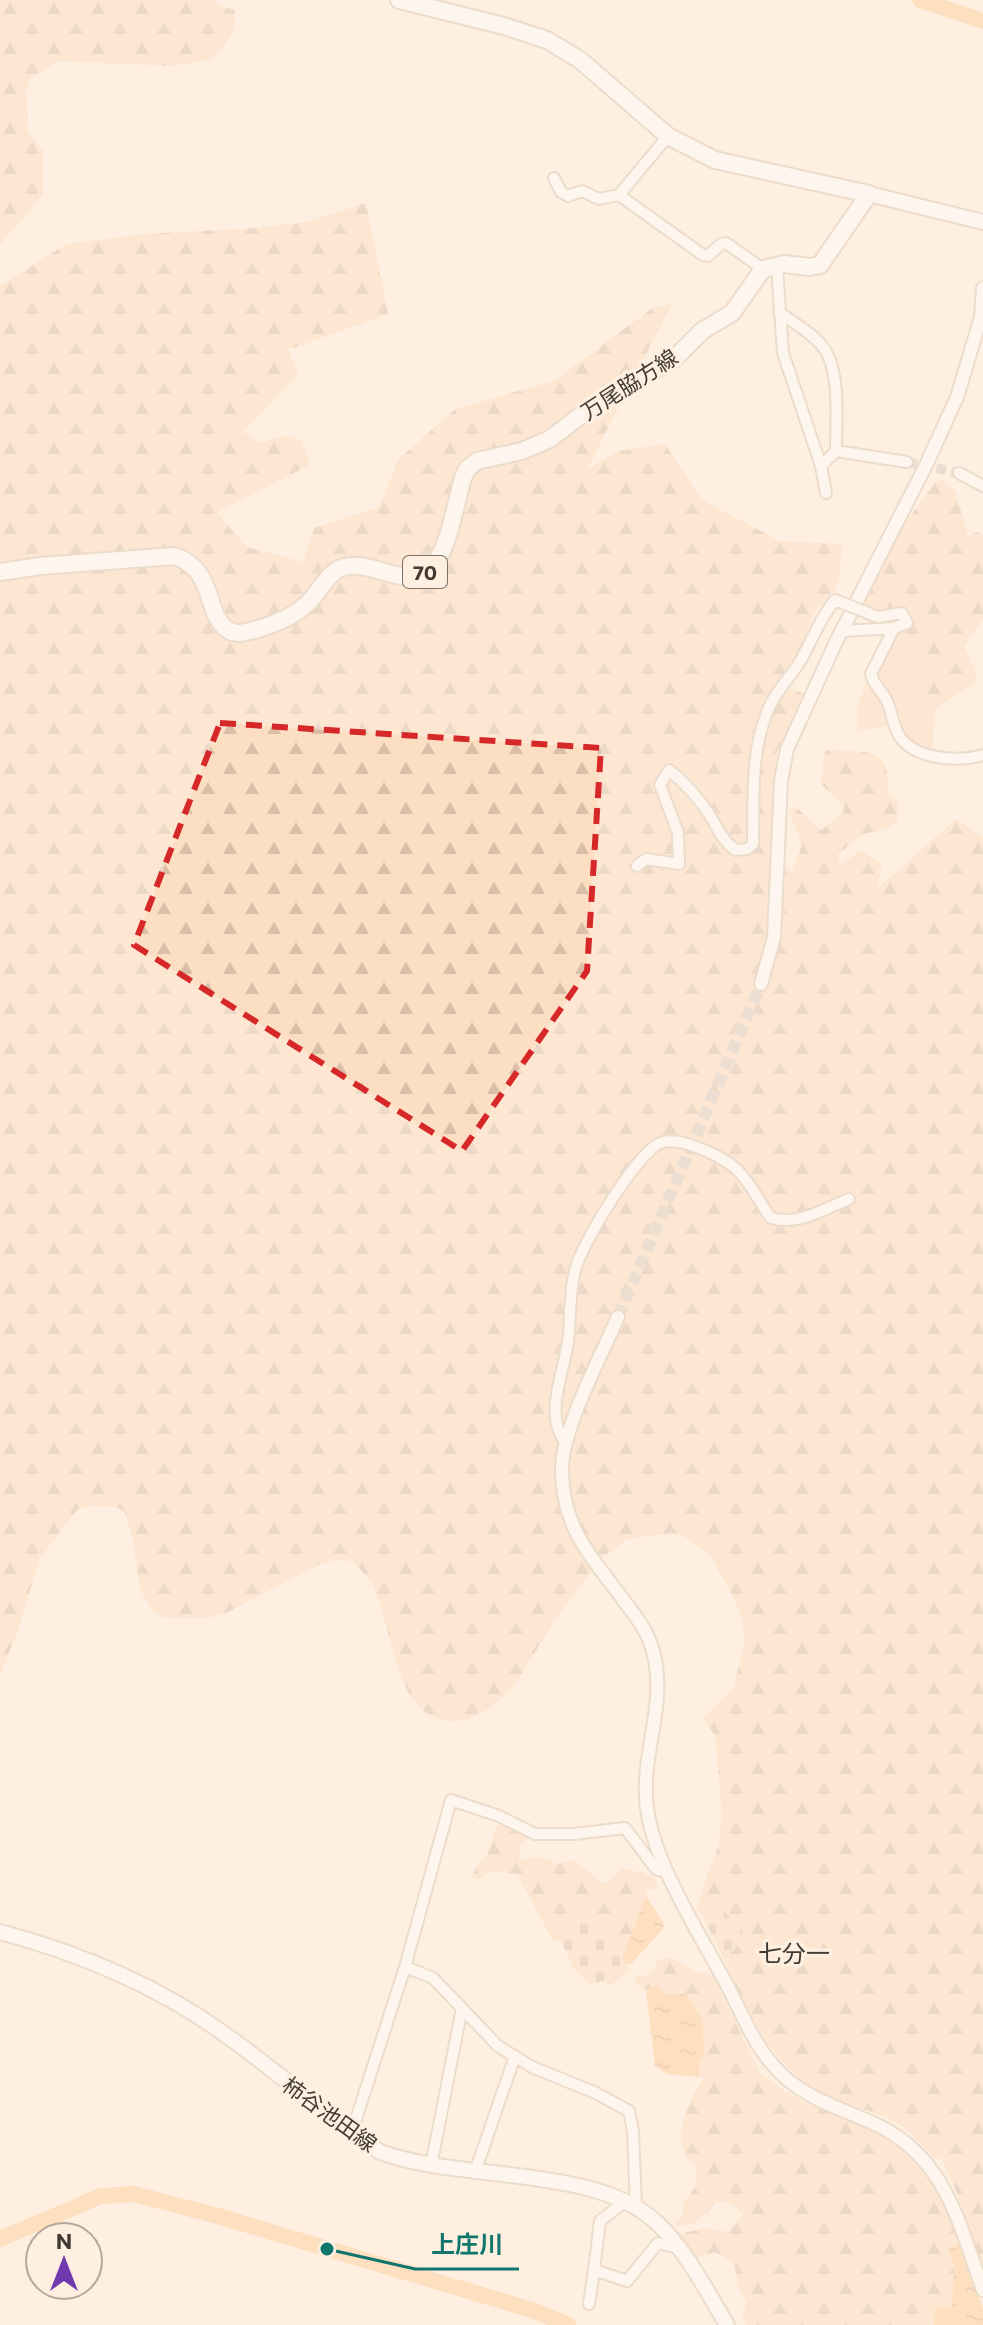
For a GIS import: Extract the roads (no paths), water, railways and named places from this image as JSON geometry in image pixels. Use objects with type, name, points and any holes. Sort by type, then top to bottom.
[{"type":"main road","points":[[402,0],[547,40],[580,60],[668,136],[715,160],[983,222]]},
{"type":"main road","points":[[770,268],[784,264],[820,265],[869,194]]},
{"type":"main road","name":"万尾脇方線","points":[[0,572],[174,556],[188,560],[198,571],[219,620],[227,630],[238,633],[284,620],[306,605],[338,568],[352,565],[395,575],[422,574],[431,569],[440,557],[467,469],[477,461],[522,451],[550,439],[611,392],[672,361],[702,331],[732,313],[770,268]]},
{"type":"main road","name":"柿谷池田線","points":[[0,1932],[84,1958],[169,1998],[223,2032],[380,2152],[431,2166],[575,2185],[605,2192],[630,2204],[654,2220],[678,2248],[727,2325]]},
{"type":"street","points":[[554,178],[561,192],[568,196],[582,191],[599,199],[619,195],[668,136]]},
{"type":"street","points":[[619,195],[703,255],[708,256],[726,243],[770,268],[783,353],[821,466],[826,493]]},
{"type":"street","points":[[761,984],[774,937],[781,781],[787,749],[957,397],[981,317],[983,288]]},
{"type":"street","points":[[779,312],[822,346],[830,359],[836,409],[836,451],[821,466]]},
{"type":"street","points":[[836,451],[907,462]]},
{"type":"street","points":[[959,473],[983,486]]},
{"type":"street","points":[[637,866],[646,859],[679,864],[678,833],[660,785],[669,770],[686,783],[726,843],[735,850],[747,849],[753,844],[754,757],[763,720],[793,674],[817,625],[835,600],[877,617],[902,613],[907,623],[894,628],[843,631]]},
{"type":"street","points":[[894,628],[871,674],[874,686],[885,696],[890,707],[898,735],[908,746],[936,757],[983,755]]},
{"type":"street","points":[[565,1443],[556,1422],[556,1405],[568,1340],[575,1271],[597,1224],[624,1182],[655,1146],[664,1141],[685,1142],[733,1166],[742,1174],[771,1218],[784,1222],[849,1199]]},
{"type":"street","points":[[618,1317],[565,1443],[562,1468],[573,1531],[646,1631],[653,1651],[658,1697],[646,1798],[652,1833],[668,1873],[751,2035],[771,2063],[788,2081],[817,2100],[878,2125],[914,2149],[938,2174],[954,2207],[983,2290]]},
{"type":"street","points":[[352,2132],[405,1967],[451,1800],[499,1816],[535,1834],[574,1834],[625,1828],[656,1869],[668,1873]]},
{"type":"street","points":[[405,1967],[433,1978],[498,2046],[532,2067],[596,2093],[629,2111],[633,2131],[630,2204],[600,2221],[589,2304]]},
{"type":"street","points":[[431,2166],[462,2008]]},
{"type":"street","points":[[475,2172],[515,2056]]},
{"type":"street","points":[[594,2270],[627,2281],[658,2243],[678,2248]]},
{"type":"water","points":[[646,1896],[664,1924],[663,1929],[631,1964],[626,1964],[622,1959]]},
{"type":"water","points":[[657,1985],[664,1994],[686,1994],[703,2020],[704,2057],[699,2059],[699,2077],[667,2074],[655,2066],[646,1990]]},
{"type":"water","points":[[960,2243],[983,2308],[983,2325],[933,2325],[935,2308],[952,2307],[954,2264],[948,2250]]},
{"type":"waterway","points":[[920,0],[983,21]]},
{"type":"waterway","points":[[0,2239],[101,2196],[134,2194],[532,2310],[568,2325]]},
{"type":"tunnel","points":[[907,462],[959,473]]},
{"type":"tunnel","points":[[618,1317],[761,984]]},
{"type":"place","name":"上庄川","points":[[327,2249]]},
{"type":"district","name":"七分一","points":[[794,1952]]}]
